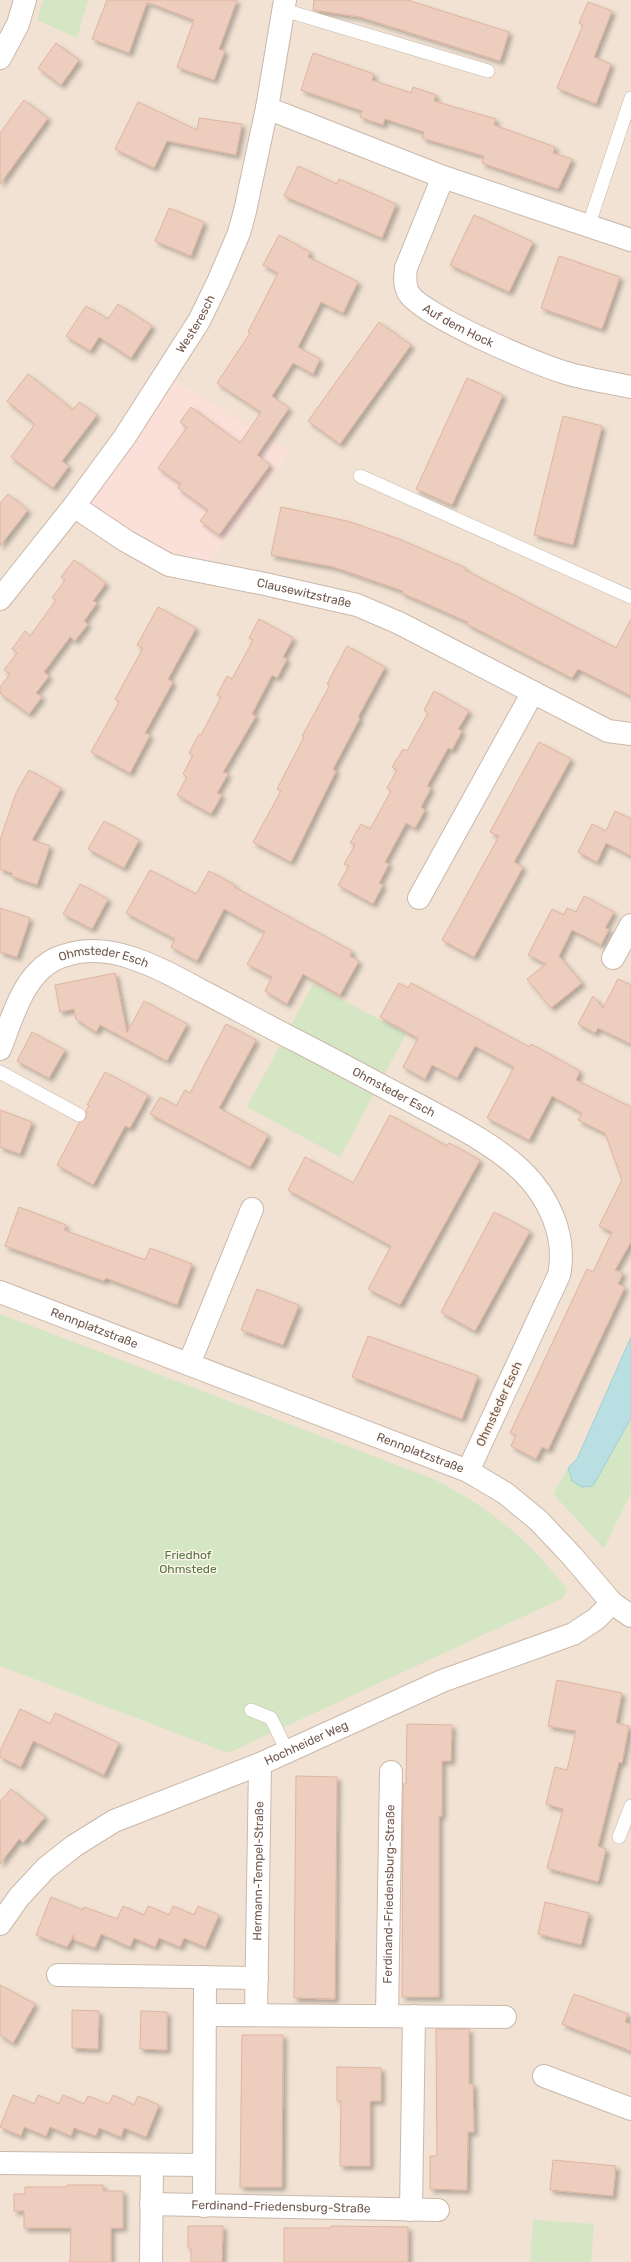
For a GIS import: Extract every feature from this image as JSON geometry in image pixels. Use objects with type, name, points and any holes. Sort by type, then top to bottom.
[{"type":"street","points":[[0,58],[18,24],[25,0]]},
{"type":"street","name":"Westeresch","points":[[0,599],[74,506],[124,438],[199,321],[218,282],[239,233],[267,108],[284,5]]},
{"type":"street","points":[[267,108],[444,177],[588,227],[631,240]]},
{"type":"street","name":"Auf dem Hock","points":[[444,177],[406,268],[404,280],[408,293],[419,304],[475,335],[562,372],[631,387]]},
{"type":"street","name":"Clausewitzstraße","points":[[74,506],[126,541],[169,565],[265,584],[357,605],[399,623],[608,730],[631,734]]},
{"type":"street","points":[[419,898],[534,692]]},
{"type":"street","points":[[613,958],[631,925]]},
{"type":"street","name":"Ohmsteder Esch","points":[[0,1049],[28,985],[42,966],[61,956],[84,950],[108,951],[156,967],[332,1060],[481,1140],[522,1171],[548,1207],[561,1242],[562,1258],[558,1275],[468,1471]]},
{"type":"street","points":[[189,1364],[252,1209]]},
{"type":"street","name":"Rennplatzstraße","points":[[0,1292],[468,1471],[504,1493],[538,1520],[612,1602]]},
{"type":"street","points":[[612,1602],[631,1616]]},
{"type":"street","name":"Hochheider Weg","points":[[0,1924],[19,1897],[46,1868],[74,1846],[114,1821],[260,1764],[442,1681],[573,1634],[596,1619],[612,1602]]},
{"type":"street","name":"Hermann-Tempel-Straße","points":[[256,2015],[260,1764]]},
{"type":"street","name":"Ferdinand-Friedensburg-Straße","points":[[387,2016],[391,1772]]},
{"type":"street","points":[[58,1975],[257,1978]]},
{"type":"street","points":[[204,2206],[205,1977]]},
{"type":"street","points":[[205,2015],[505,2017]]},
{"type":"street","points":[[412,2210],[414,2016]]},
{"type":"street","points":[[544,2076],[631,2110]]},
{"type":"street","points":[[0,2163],[204,2165]]},
{"type":"street","points":[[151,2262],[152,2165]]},
{"type":"street","name":"Ferdinand-Friedensburg-Straße","points":[[151,2204],[438,2210]]},
{"type":"lane","points":[[284,5],[488,71]]},
{"type":"lane","points":[[588,227],[631,98]]},
{"type":"lane","points":[[360,476],[631,597]]},
{"type":"lane","points":[[0,1072],[79,1115]]},
{"type":"lane","points":[[251,1710],[271,1718],[287,1751]]},
{"type":"lane","points":[[619,1837],[631,1806]]},
{"type":"shaded area","points":[[0,0],[631,0],[631,1337],[577,1459],[553,1494],[604,1549],[631,1493],[631,2262],[0,2262]]},
{"type":"shaded area","points":[[166,374],[290,453],[202,573],[74,506]]},
{"type":"green space","points":[[43,0],[88,0],[77,38],[37,20]]},
{"type":"green space","points":[[313,984],[406,1034],[340,1157],[247,1107]]},
{"type":"green space","name":"Friedhof Ohmstede","points":[[0,1314],[436,1480],[475,1503],[523,1540],[567,1589],[563,1598],[228,1753],[0,1666]]},
{"type":"green space","points":[[631,1418],[631,1493],[604,1549],[553,1494],[568,1468],[572,1481],[593,1486]]},
{"type":"green space","points":[[533,2220],[594,2224],[591,2262],[530,2262]]},
{"type":"water","points":[[631,1337],[631,1418],[593,1486],[582,1487],[572,1481],[568,1468],[577,1459]]},
{"type":"building","points":[[107,0],[237,0],[219,49],[225,51],[214,80],[177,67],[194,20],[147,2],[129,53],[92,39]]},
{"type":"building","points":[[314,0],[407,0],[509,32],[500,61],[360,17],[313,10]]},
{"type":"building","points":[[588,2],[612,11],[594,57],[611,64],[596,104],[557,88],[583,25],[579,23]]},
{"type":"building","points":[[56,43],[79,60],[61,85],[38,68]]},
{"type":"building","points":[[313,53],[374,74],[372,80],[411,93],[413,87],[436,95],[434,101],[496,119],[494,125],[555,147],[553,153],[572,159],[558,189],[482,163],[484,156],[422,138],[424,132],[385,119],[383,125],[360,117],[362,111],[301,90]]},
{"type":"building","points":[[24,100],[48,118],[0,184],[0,133]]},
{"type":"building","points":[[138,102],[197,130],[199,118],[242,124],[236,155],[167,141],[154,168],[115,149]]},
{"type":"building","points":[[298,166],[337,184],[339,179],[396,204],[382,238],[284,196]]},
{"type":"building","points":[[169,208],[204,222],[191,256],[155,241]]},
{"type":"building","points":[[474,215],[533,242],[509,292],[450,265]]},
{"type":"building","points":[[279,235],[310,252],[308,257],[358,282],[343,313],[321,302],[298,347],[320,359],[313,374],[293,363],[272,396],[289,408],[257,455],[270,465],[219,535],[200,521],[208,510],[178,488],[181,484],[158,468],[187,427],[180,422],[191,407],[240,443],[261,412],[217,383],[250,333],[248,332],[278,273],[263,265]]},
{"type":"building","points":[[559,256],[620,277],[602,329],[541,308]]},
{"type":"building","points":[[118,304],[152,326],[131,358],[99,337],[90,351],[66,336],[86,306],[108,319]]},
{"type":"building","points":[[379,322],[411,345],[340,444],[308,421]]},
{"type":"building","points":[[28,374],[73,410],[79,402],[97,415],[62,461],[69,466],[53,488],[11,457],[35,424],[7,401]]},
{"type":"building","points":[[467,378],[503,395],[452,505],[416,489]]},
{"type":"building","points":[[563,416],[602,426],[573,545],[534,535]]},
{"type":"building","points":[[8,494],[28,510],[0,546],[0,503]]},
{"type":"building","points":[[281,507],[347,521],[399,539],[466,568],[465,570],[616,648],[631,619],[631,696],[578,669],[572,678],[467,624],[468,622],[402,593],[403,591],[334,567],[271,555]]},
{"type":"building","points":[[74,560],[106,583],[93,601],[97,603],[84,621],[88,624],[75,641],[70,637],[44,672],[49,676],[36,693],[42,697],[29,714],[0,693],[0,687],[10,674],[4,670],[17,653],[12,649],[25,631],[30,636],[56,600],[52,598],[65,580],[61,577]]},
{"type":"building","points":[[158,607],[196,628],[168,679],[173,682],[145,733],[150,735],[130,773],[91,752],[119,702],[115,699],[143,648],[137,645]]},
{"type":"building","points":[[259,619],[293,638],[283,657],[287,659],[277,678],[272,675],[252,714],[256,716],[223,772],[228,774],[217,793],[222,795],[211,814],[177,795],[187,777],[183,774],[193,755],[189,753],[199,734],[201,735],[221,697],[217,695],[227,676],[232,679],[253,640],[249,638]]},
{"type":"building","points":[[347,646],[385,667],[358,717],[360,718],[333,769],[336,771],[291,862],[253,842],[281,791],[277,789],[304,737],[302,736],[330,685],[327,684]]},
{"type":"building","points":[[434,691],[469,711],[458,729],[462,731],[452,750],[448,748],[427,786],[431,788],[421,807],[425,810],[415,828],[406,823],[385,862],[389,864],[379,883],[383,885],[373,904],[338,885],[349,866],[344,864],[355,845],[350,843],[361,824],[370,829],[391,791],[387,788],[397,770],[392,767],[403,749],[407,751],[428,713],[424,710]]},
{"type":"building","points":[[539,742],[571,759],[514,862],[523,867],[474,957],[442,940],[499,836],[490,832]]},
{"type":"building","points":[[29,770],[61,788],[32,840],[50,846],[37,885],[11,876],[12,873],[0,869],[0,840],[16,793]]},
{"type":"building","points":[[615,811],[631,819],[631,856],[606,843],[597,862],[578,852],[592,824],[606,831]]},
{"type":"building","points":[[104,821],[139,840],[124,868],[88,849]]},
{"type":"building","points":[[150,870],[196,894],[209,871],[235,885],[234,887],[352,951],[350,956],[359,961],[340,995],[303,974],[287,1004],[265,991],[272,977],[247,964],[265,932],[224,909],[197,961],[171,947],[175,939],[126,913]]},
{"type":"building","points":[[80,884],[108,899],[92,929],[63,914]]},
{"type":"building","points":[[584,896],[614,912],[605,928],[609,929],[601,945],[572,930],[559,956],[582,983],[551,1008],[527,979],[546,964],[528,955],[552,909],[564,915],[567,908],[576,912]]},
{"type":"building","points":[[0,908],[30,918],[17,957],[0,952]]},
{"type":"building","points":[[115,973],[127,1033],[144,1001],[187,1024],[167,1061],[100,1025],[96,1032],[76,1019],[74,1009],[60,1012],[55,985]]},
{"type":"building","points":[[618,979],[631,985],[631,1044],[598,1028],[595,1033],[578,1024],[593,996],[603,1008]]},
{"type":"building","points":[[399,983],[408,988],[411,983],[529,1047],[531,1044],[580,1071],[576,1080],[631,1107],[631,1242],[615,1270],[623,1273],[618,1284],[625,1287],[548,1450],[542,1447],[536,1459],[511,1446],[516,1435],[510,1433],[587,1269],[593,1272],[612,1232],[599,1226],[622,1180],[605,1133],[578,1120],[582,1113],[552,1096],[529,1140],[487,1118],[514,1067],[475,1046],[457,1078],[432,1065],[425,1079],[403,1067],[418,1038],[380,1017]]},
{"type":"building","points":[[226,1024],[256,1040],[219,1108],[268,1135],[250,1167],[150,1114],[160,1097],[176,1106],[185,1090],[190,1093]]},
{"type":"building","points":[[32,1032],[65,1050],[49,1078],[17,1061]]},
{"type":"building","points":[[105,1072],[148,1095],[130,1128],[125,1126],[93,1185],[57,1165],[79,1123],[86,1118],[86,1111],[89,1106],[87,1105]]},
{"type":"building","points":[[0,1110],[32,1122],[20,1154],[0,1147]]},
{"type":"building","points":[[390,1115],[447,1146],[449,1143],[480,1160],[400,1305],[368,1289],[391,1246],[288,1190],[305,1157],[353,1183]]},
{"type":"building","points":[[19,1207],[66,1225],[64,1230],[145,1260],[150,1248],[192,1264],[177,1305],[106,1278],[104,1281],[5,1246]]},
{"type":"building","points":[[494,1212],[530,1231],[475,1331],[441,1312]]},
{"type":"building","points":[[257,1289],[299,1305],[283,1345],[241,1330]]},
{"type":"building","points":[[368,1336],[478,1376],[462,1419],[352,1377]]},
{"type":"building","points":[[557,1680],[622,1693],[616,1723],[629,1726],[622,1763],[619,1762],[598,1846],[606,1849],[598,1882],[547,1868],[563,1809],[546,1804],[555,1767],[567,1770],[576,1731],[548,1726]]},
{"type":"building","points":[[20,1709],[50,1724],[55,1713],[119,1743],[104,1775],[33,1741],[21,1767],[0,1757],[0,1751]]},
{"type":"building","points":[[407,1724],[452,1725],[451,1761],[442,1761],[442,1816],[439,1816],[439,1997],[402,1997],[403,1784],[406,1784]]},
{"type":"building","points":[[296,1776],[337,1777],[335,1999],[294,1998]]},
{"type":"building","points":[[11,1789],[45,1817],[23,1843],[19,1839],[0,1864],[0,1801]]},
{"type":"building","points":[[51,1897],[83,1910],[84,1907],[117,1919],[123,1906],[144,1915],[148,1906],[169,1915],[173,1906],[194,1915],[198,1906],[219,1915],[205,1947],[184,1938],[180,1947],[159,1938],[155,1947],[134,1938],[130,1947],[101,1934],[95,1948],[74,1940],[74,1935],[67,1947],[36,1935]]},
{"type":"building","points":[[545,1902],[589,1913],[581,1945],[538,1934]]},
{"type":"building","points":[[0,1985],[35,2004],[13,2043],[0,2035]]},
{"type":"building","points":[[574,1994],[628,2014],[625,2022],[631,2024],[631,2051],[562,2024]]},
{"type":"building","points":[[72,2010],[99,2011],[98,2049],[72,2048]]},
{"type":"building","points":[[141,2011],[167,2012],[167,2050],[140,2049]]},
{"type":"building","points":[[436,2029],[469,2029],[469,2084],[473,2084],[474,2132],[468,2132],[467,2190],[430,2189],[430,2156],[437,2156]]},
{"type":"building","points":[[242,2035],[283,2035],[282,2187],[240,2187]]},
{"type":"building","points":[[337,2067],[381,2068],[381,2101],[370,2101],[370,2166],[340,2166],[341,2101],[337,2101]]},
{"type":"building","points":[[13,2095],[34,2104],[38,2095],[59,2104],[63,2095],[84,2104],[88,2096],[109,2104],[113,2095],[134,2105],[138,2096],[159,2105],[146,2137],[124,2128],[121,2137],[99,2128],[96,2136],[74,2128],[71,2136],[50,2127],[46,2136],[24,2127],[21,2136],[0,2127]]},
{"type":"building","points":[[553,2160],[616,2166],[613,2196],[550,2190]]},
{"type":"building","points":[[67,2185],[103,2185],[103,2191],[123,2191],[123,2228],[111,2228],[111,2262],[70,2262],[71,2228],[24,2228],[24,2211],[14,2211],[14,2194],[25,2194],[25,2187],[67,2187]]},
{"type":"building","points":[[188,2226],[223,2226],[222,2262],[191,2262],[191,2248],[188,2248]]},
{"type":"building","points":[[331,2226],[408,2227],[408,2262],[284,2262],[284,2228],[331,2228]]}]
